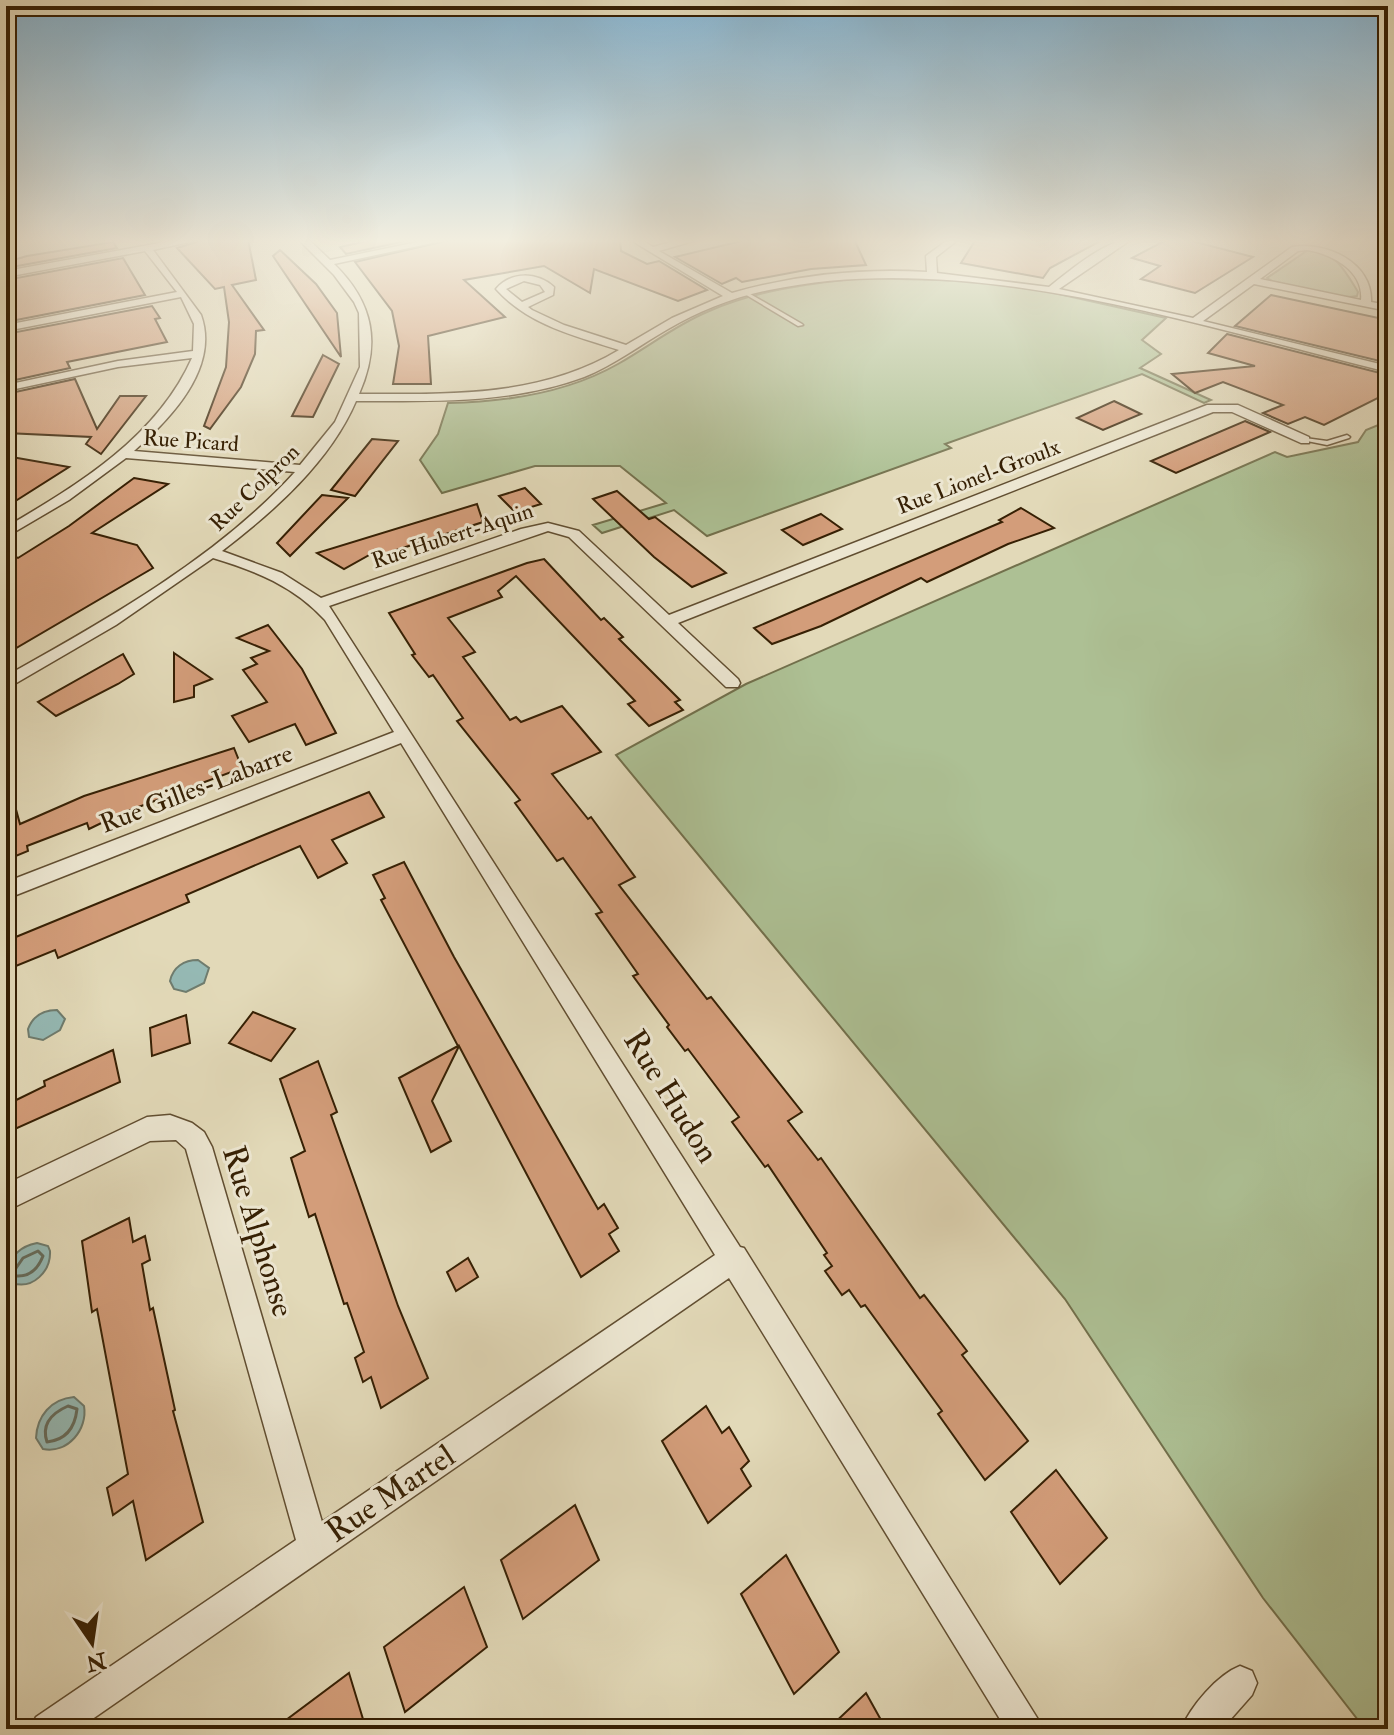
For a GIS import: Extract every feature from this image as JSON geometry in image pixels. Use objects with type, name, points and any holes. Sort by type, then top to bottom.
[{"type":"street","points":[[6,328],[47,320]]},
{"type":"street","points":[[6,533],[123,454],[176,398],[189,378],[198,354],[199,325],[196,320]]},
{"type":"street","name":"Rue Colpron","points":[[6,683],[86,638],[213,553],[254,521],[304,469],[354,398],[365,366],[365,320]]},
{"type":"street","points":[[544,320],[555,327],[627,349]]},
{"type":"street","points":[[354,398],[462,396],[520,390],[580,374],[678,320]]},
{"type":"street","points":[[1186,320],[1388,369]]},
{"type":"street","points":[[6,388],[118,364],[198,354]]},
{"type":"street","name":"Rue Lionel-Groulx","points":[[668,621],[1211,408],[1224,406],[1239,410],[1305,440]]},
{"type":"street","name":"Rue Picard","points":[[123,454],[304,469]]},
{"type":"street","name":"Rue Hubert-Aquin","points":[[320,604],[454,556],[548,527],[574,534],[732,683]]},
{"type":"street","name":"Rue Hudon","points":[[213,553],[278,576],[320,604],[734,1258],[1026,1729]]},
{"type":"street","name":"Rue Gilles-Labarre","points":[[6,891],[405,735]]},
{"type":"street","name":"Rue Alphonse","points":[[6,1198],[147,1129],[163,1125],[176,1127],[194,1138],[205,1162],[313,1545]]},
{"type":"street","name":"Rue Martel","points":[[48,1729],[734,1258]]},
{"type":"street","points":[[1199,1729],[1240,1683]]},
{"type":"lane","points":[[792,320],[800,325]]},
{"type":"lane","points":[[1305,440],[1327,443],[1347,437]]},
{"type":"green space","points":[[690,320],[1164,320],[1142,340],[1161,354],[1140,368],[1211,400],[1204,403],[1142,374],[945,444],[951,448],[707,536],[674,510],[602,533],[593,525],[666,503],[620,466],[535,466],[442,493],[420,460],[438,434],[448,403],[514,398],[578,382],[629,357]]},
{"type":"green space","points":[[1388,421],[1388,1729],[1365,1729],[1263,1598],[1065,1299],[616,755],[746,684],[1275,452],[1287,457],[1358,442],[1366,430]]},
{"type":"water","points":[[198,960],[209,968],[204,983],[186,992],[174,989],[170,981],[176,968],[188,961]]},
{"type":"water","points":[[57,1010],[65,1019],[60,1030],[43,1040],[29,1037],[28,1029],[36,1017]]},
{"type":"water","points":[[37,1243],[48,1246],[50,1251],[44,1272],[27,1284],[12,1283],[7,1273],[14,1257],[21,1249]]},
{"type":"water","points":[[74,1397],[84,1406],[79,1431],[61,1448],[43,1449],[36,1438],[42,1416],[58,1401]]},
{"type":"building","points":[[79,320],[156,320],[167,342],[67,362],[70,368],[6,382],[6,334]]},
{"type":"building","points":[[257,320],[264,330],[256,331],[255,354],[241,387],[210,429],[204,426],[226,367],[229,322]]},
{"type":"building","points":[[316,320],[338,320],[341,357]]},
{"type":"building","points":[[394,320],[493,320],[428,336],[431,384],[393,384],[399,346]]},
{"type":"building","points":[[1242,320],[1388,320],[1388,363],[1235,326]]},
{"type":"building","points":[[1227,334],[1388,375],[1388,393],[1324,425],[1305,417],[1288,424],[1263,413],[1283,405],[1223,382],[1195,393],[1172,374],[1255,366],[1208,353]]},
{"type":"building","points":[[323,355],[339,364],[313,417],[292,416]]},
{"type":"building","points":[[75,379],[97,429],[120,396],[146,396],[101,454],[86,444],[91,437],[6,433],[6,394]]},
{"type":"building","points":[[1114,401],[1141,414],[1103,430],[1077,418]]},
{"type":"building","points":[[1245,421],[1270,432],[1176,473],[1151,461]]},
{"type":"building","points":[[372,439],[398,441],[355,496],[331,490]]},
{"type":"building","points":[[6,456],[69,467],[6,507]]},
{"type":"building","points":[[134,478],[168,484],[92,533],[137,545],[153,568],[6,654],[6,553],[18,558],[69,526]]},
{"type":"building","points":[[525,488],[541,504],[515,512],[499,496]]},
{"type":"building","points":[[617,491],[649,519],[655,517],[726,573],[692,587],[654,557],[593,499]]},
{"type":"building","points":[[322,495],[348,498],[290,556],[277,543]]},
{"type":"building","points":[[477,504],[483,522],[384,554],[380,549],[344,569],[317,553]]},
{"type":"building","points":[[1021,508],[1054,528],[1008,544],[927,582],[921,578],[821,626],[772,644],[754,628],[1002,522],[999,520]]},
{"type":"building","points":[[821,514],[842,529],[803,545],[782,530]]},
{"type":"building","points":[[544,559],[601,620],[604,618],[623,637],[619,639],[680,700],[675,702],[683,710],[649,726],[628,704],[635,701],[516,576],[498,591],[502,597],[448,618],[475,652],[463,657],[510,720],[516,717],[521,722],[562,706],[601,752],[552,774],[588,819],[591,817],[635,877],[619,885],[707,999],[711,997],[802,1112],[788,1121],[818,1160],[821,1158],[920,1298],[924,1295],[967,1351],[962,1355],[1028,1441],[985,1480],[938,1414],[942,1411],[865,1305],[861,1307],[849,1290],[842,1295],[825,1271],[832,1266],[824,1255],[827,1253],[768,1165],[765,1167],[732,1122],[739,1117],[688,1049],[685,1051],[667,1027],[669,1025],[633,976],[638,974],[596,914],[602,912],[563,858],[557,861],[515,803],[520,800],[457,721],[463,718],[433,675],[429,677],[412,655],[415,654],[389,613]]},
{"type":"building","points":[[268,625],[302,669],[336,733],[306,745],[295,724],[249,742],[232,716],[267,702],[243,670],[257,664],[251,658],[269,651],[237,638]]},
{"type":"building","points":[[174,653],[212,679],[194,686],[194,697],[174,702]]},
{"type":"building","points":[[123,654],[134,674],[118,684],[56,716],[38,702]]},
{"type":"building","points":[[234,748],[242,768],[120,814],[89,829],[87,823],[27,846],[28,851],[6,860],[6,796],[12,795],[20,824],[84,796]]},
{"type":"building","points":[[369,792],[384,817],[332,840],[347,863],[318,878],[300,846],[186,895],[189,902],[58,958],[55,950],[6,970],[6,941]]},
{"type":"building","points":[[404,862],[454,957],[598,1209],[604,1204],[618,1228],[609,1234],[619,1251],[581,1277],[459,1046],[432,1101],[451,1141],[431,1152],[399,1078],[458,1046],[381,900],[385,898],[373,875]]},
{"type":"building","points":[[253,1012],[295,1029],[271,1061],[229,1043]]},
{"type":"building","points":[[186,1015],[190,1043],[152,1056],[150,1028]]},
{"type":"building","points":[[113,1050],[120,1082],[6,1133],[6,1105],[45,1086],[44,1081]]},
{"type":"building","points":[[318,1061],[337,1112],[331,1115],[398,1306],[428,1378],[381,1408],[371,1377],[363,1382],[355,1358],[364,1352],[347,1303],[344,1304],[315,1214],[309,1217],[291,1158],[305,1151],[280,1079]]},
{"type":"building","points":[[129,1218],[133,1242],[145,1236],[150,1260],[142,1264],[150,1310],[153,1308],[173,1411],[203,1522],[146,1560],[133,1501],[113,1515],[107,1488],[128,1474],[97,1309],[92,1312],[82,1241]]},
{"type":"building","points":[[468,1258],[478,1277],[456,1291],[447,1272]]},
{"type":"building","points":[[706,1406],[722,1433],[729,1427],[749,1461],[741,1469],[751,1486],[708,1523],[662,1441]]},
{"type":"building","points":[[1056,1470],[1107,1538],[1060,1584],[1011,1512]]},
{"type":"building","points":[[575,1505],[599,1560],[523,1619],[501,1560]]},
{"type":"building","points":[[786,1555],[839,1652],[794,1694],[741,1594]]},
{"type":"building","points":[[464,1587],[487,1647],[405,1712],[384,1647]]},
{"type":"building","points":[[349,1673],[366,1729],[274,1729]]},
{"type":"building","points":[[866,1693],[886,1729],[828,1729]]}]
